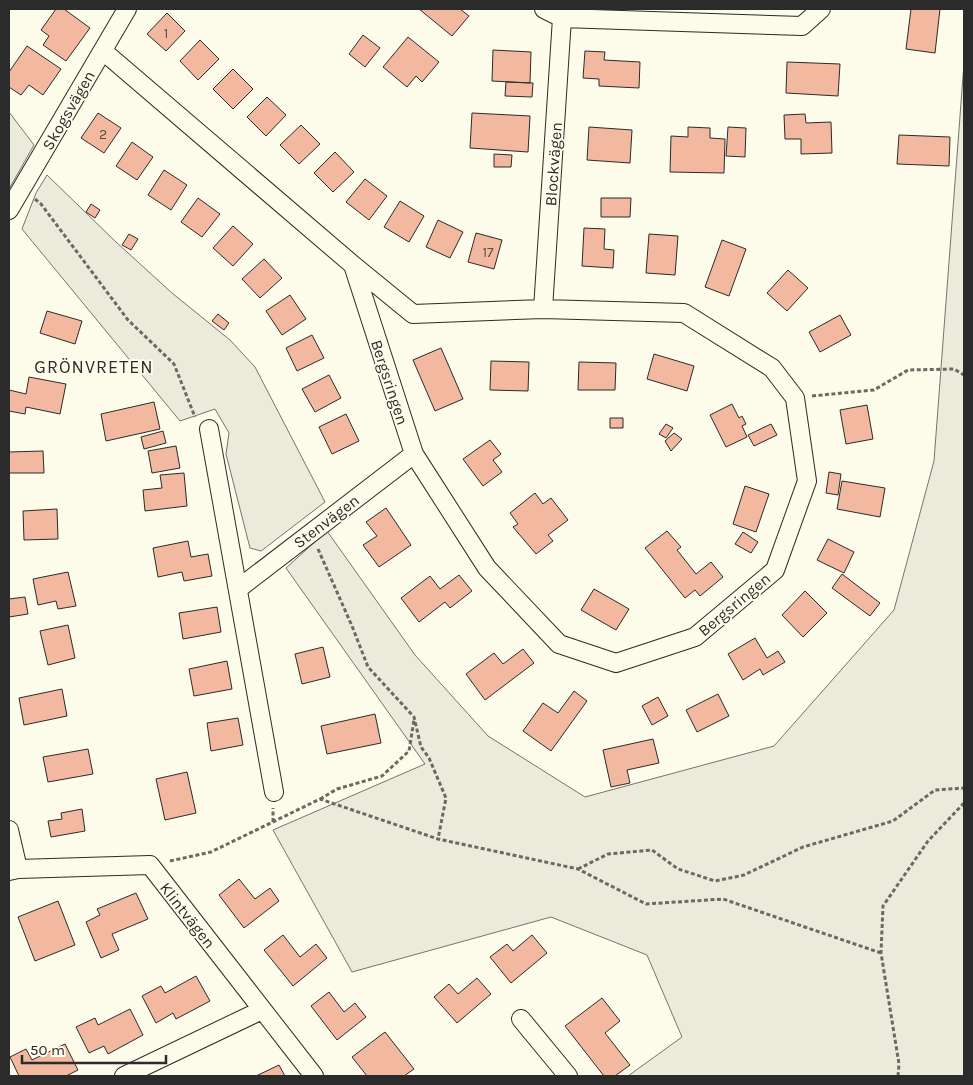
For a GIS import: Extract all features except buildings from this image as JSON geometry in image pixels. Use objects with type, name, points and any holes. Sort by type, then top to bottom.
[{"type":"street","name":"Skogsvägen","points":[[9,210],[127,9]]},
{"type":"street","points":[[544,9],[562,18],[802,26],[821,9]]},
{"type":"street","name":"Blockvägen","points":[[544,309],[562,18]]},
{"type":"street","name":"Bergsringen","points":[[103,51],[412,314],[544,309],[684,313],[772,368],[795,398],[807,481],[775,570],[695,637],[616,663],[559,644],[487,568],[414,454],[353,265]]},
{"type":"street","points":[[209,429],[274,792]]},
{"type":"street","name":"Stenvägen","points":[[238,588],[414,454]]},
{"type":"street","points":[[9,830],[13,870]]},
{"type":"street","name":"Klintvägen","points":[[13,870],[150,865],[314,1076]]},
{"type":"street","points":[[124,1076],[262,1010]]},
{"type":"street","points":[[521,1019],[568,1076]]},
{"type":"path","points":[[22,189],[40,204],[128,320],[174,364],[194,417],[209,429]]},
{"type":"path","points":[[795,398],[874,390],[908,370],[954,370],[964,375]]},
{"type":"path","points":[[310,533],[352,626],[368,667],[414,717],[421,747],[429,758],[446,798],[438,839]]},
{"type":"path","points":[[150,865],[211,852],[337,789],[382,776],[409,751],[414,717]]},
{"type":"path","points":[[578,869],[608,854],[652,850],[678,870],[715,881],[744,875],[802,847],[893,821],[935,790],[964,788]]},
{"type":"path","points":[[320,799],[438,839],[578,869],[646,904],[724,899],[881,952]]},
{"type":"path","points":[[898,1076],[899,1064],[881,952],[883,906],[928,842],[964,803]]},
{"type":"shaded area","points":[[964,63],[964,1076],[628,1076],[682,1037],[647,955],[551,917],[352,972],[273,830],[425,764],[286,568],[327,531],[415,655],[488,736],[585,797],[774,746],[894,610],[934,461]]},
{"type":"shaded area","points":[[9,112],[34,145],[9,189]]},
{"type":"shaded area","points":[[47,175],[172,293],[230,340],[255,367],[325,502],[261,551],[250,548],[226,454],[229,433],[215,409],[180,421],[22,229],[36,193]]},
{"type":"district","name":"GRÖNVRETEN","points":[[94,367]]}]
